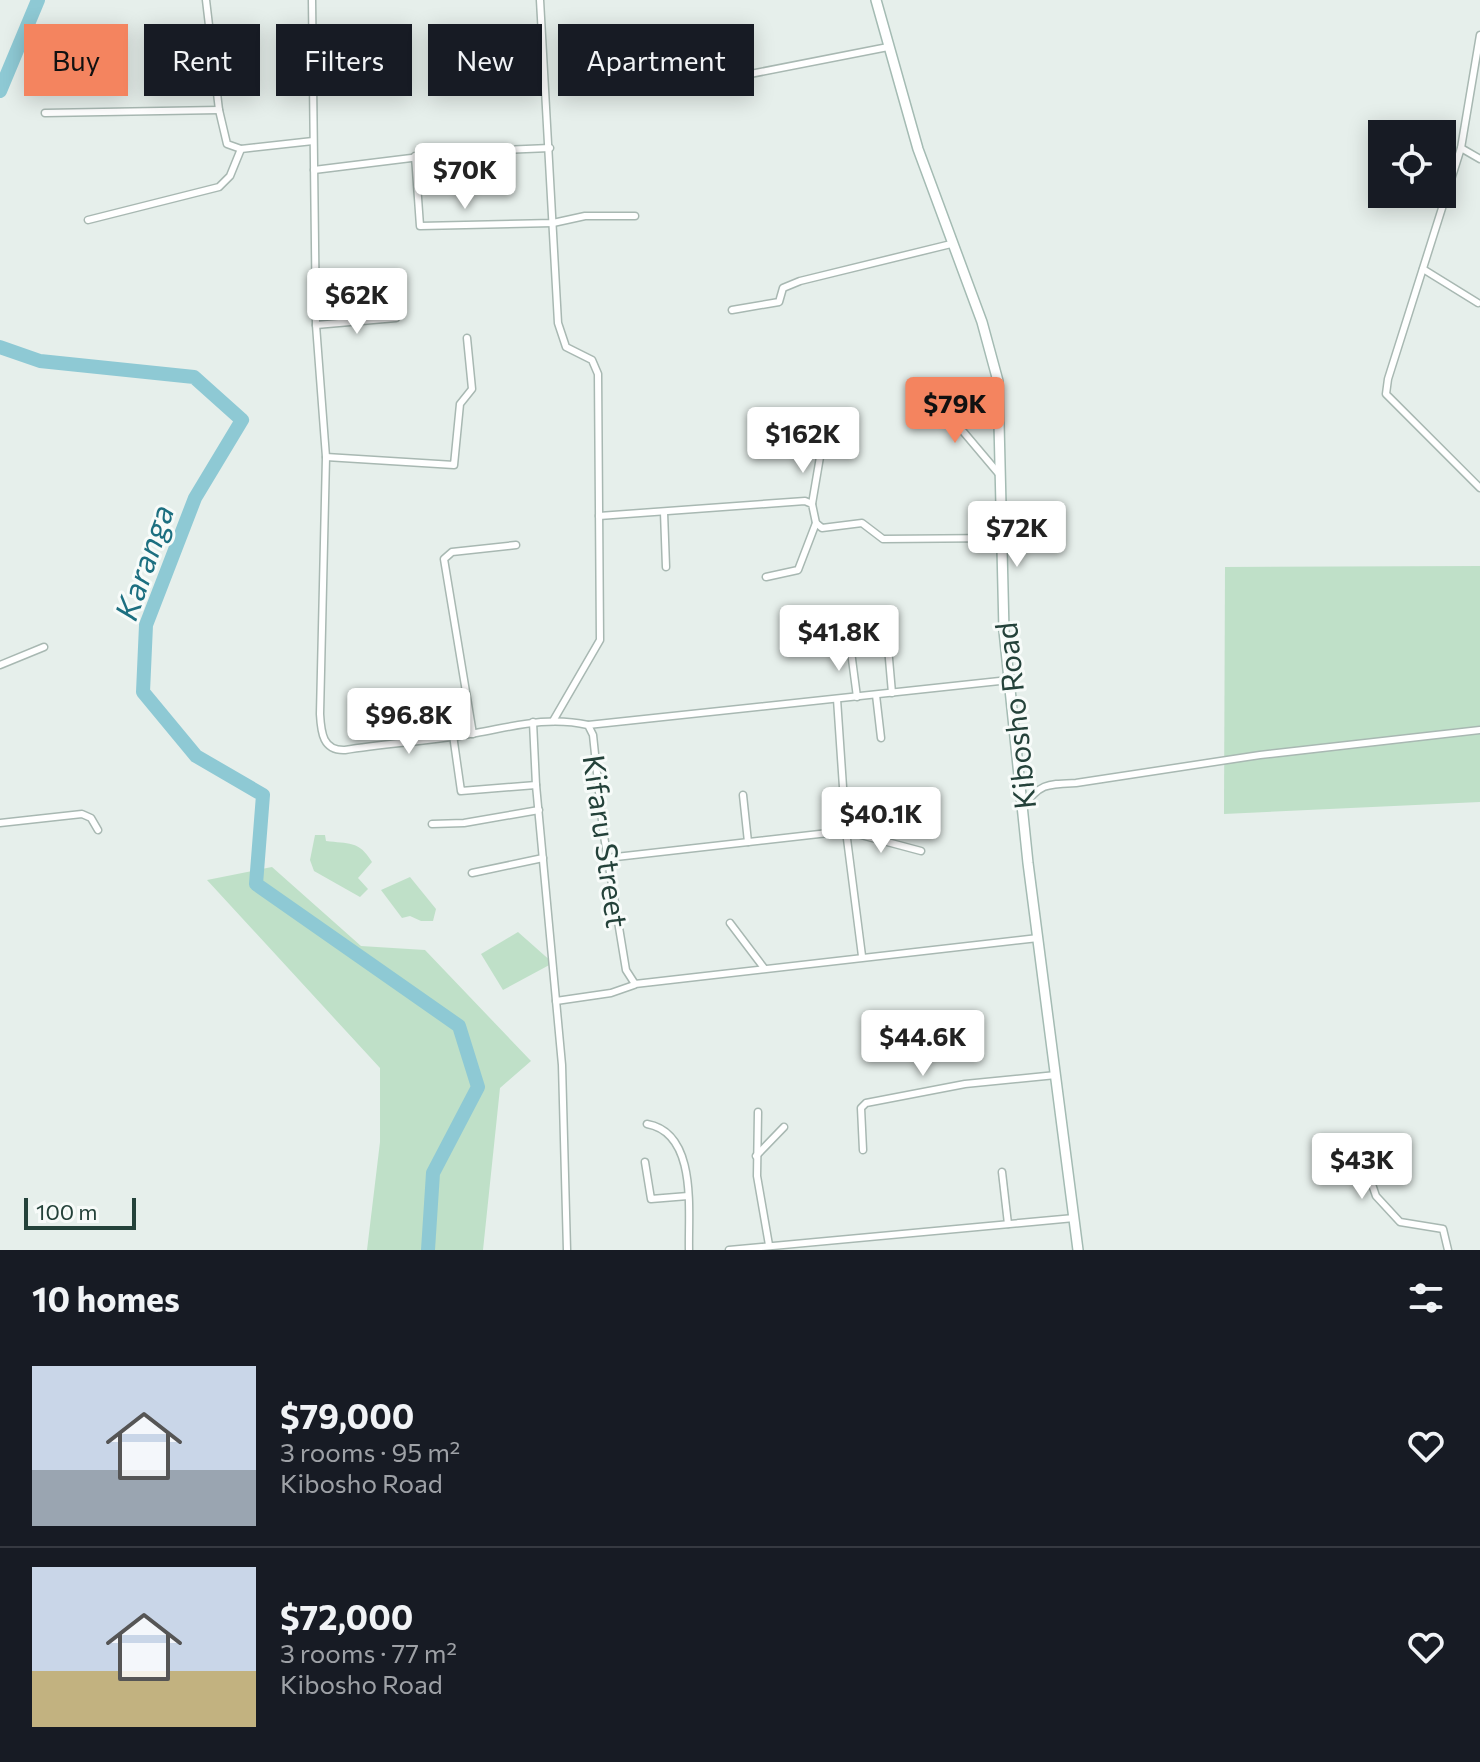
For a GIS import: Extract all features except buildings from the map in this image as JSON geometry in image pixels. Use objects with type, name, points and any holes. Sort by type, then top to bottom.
[{"type":"main road","name":"Kibosho Road","points":[[876,0],[951,244],[994,361],[1000,406],[1001,538],[1009,680],[1078,1250]]},
{"type":"street","points":[[206,0],[225,141],[241,149],[313,141]]},
{"type":"street","name":"Kifaru Street","points":[[312,0],[316,325],[326,457],[320,714],[326,744],[338,750],[473,734],[533,722],[588,725],[593,735],[607,858],[626,970],[635,984]]},
{"type":"street","points":[[540,0],[560,337],[570,350],[592,360],[598,374],[599,646],[553,721]]},
{"type":"street","points":[[1480,35],[1461,148],[1388,379],[1386,394],[1480,488]]},
{"type":"street","points":[[754,73],[888,47]]},
{"type":"street","points":[[45,113],[219,110]]},
{"type":"street","points":[[314,170],[415,156],[550,148]]},
{"type":"street","points":[[1461,148],[1480,159]]},
{"type":"street","points":[[88,220],[219,187],[230,176],[241,149]]},
{"type":"street","points":[[415,156],[420,226],[553,223],[591,215],[635,216]]},
{"type":"street","points":[[732,310],[779,302],[783,288],[800,281],[951,244]]},
{"type":"street","points":[[1423,269],[1478,303]]},
{"type":"street","points":[[316,325],[396,318]]},
{"type":"street","points":[[326,457],[454,465],[460,404],[472,389],[467,338]]},
{"type":"street","points":[[934,397],[999,474]]},
{"type":"street","points":[[766,577],[798,570],[816,523],[812,504],[821,451]]},
{"type":"street","points":[[599,516],[797,500],[812,504]]},
{"type":"street","points":[[664,512],[666,567]]},
{"type":"street","points":[[816,523],[825,528],[862,523],[883,539],[1001,538]]},
{"type":"street","points":[[473,734],[444,559],[452,552],[516,545]]},
{"type":"street","points":[[885,613],[892,693]]},
{"type":"street","points":[[850,644],[857,697]]},
{"type":"street","points":[[0,665],[44,647]]},
{"type":"street","points":[[588,725],[1009,680]]},
{"type":"street","points":[[876,695],[881,738]]},
{"type":"street","points":[[837,699],[846,831],[862,956]]},
{"type":"street","points":[[533,722],[562,1065],[567,1250]]},
{"type":"street","points":[[1023,807],[1035,790],[1049,782],[1085,782],[1260,755],[1480,730]]},
{"type":"street","points":[[453,735],[461,791],[536,785]]},
{"type":"street","points":[[743,795],[748,842]]},
{"type":"street","points":[[432,824],[464,823],[539,810]]},
{"type":"street","points":[[0,823],[82,814],[91,818],[98,830]]},
{"type":"street","points":[[607,858],[846,831],[921,851]]},
{"type":"street","points":[[472,873],[543,858]]},
{"type":"street","points":[[730,923],[764,968]]},
{"type":"street","points":[[556,1001],[611,993],[635,984],[1038,938]]},
{"type":"street","points":[[863,1150],[861,1108],[866,1103],[965,1084],[1056,1075]]},
{"type":"street","points":[[758,1112],[756,1156],[769,1245]]},
{"type":"street","points":[[647,1124],[661,1127],[681,1155],[688,1196],[689,1250]]},
{"type":"street","points":[[756,1156],[784,1127]]},
{"type":"street","points":[[645,1162],[651,1199],[688,1196]]},
{"type":"street","points":[[1366,1167],[1376,1196],[1398,1220],[1443,1229],[1448,1250]]},
{"type":"street","points":[[1002,1172],[1008,1224]]},
{"type":"street","points":[[729,1250],[1074,1218]]},
{"type":"green space","points":[[1480,566],[1480,802],[1224,814],[1225,567]]},
{"type":"green space","points":[[315,835],[325,835],[326,841],[358,846],[367,855],[372,862],[358,878],[368,889],[360,897],[314,871],[310,860]]},
{"type":"green space","points":[[272,867],[361,946],[425,950],[531,1061],[500,1088],[483,1250],[367,1250],[380,1142],[380,1068],[207,880]]},
{"type":"green space","points":[[410,877],[436,909],[433,921],[421,921],[410,916],[402,918],[381,890]]},
{"type":"green space","points":[[518,932],[553,963],[503,990],[481,954]]},
{"type":"waterway","name":"Karanga","points":[[0,91],[38,0]]},
{"type":"waterway","name":"Karanga","points":[[0,347],[40,361],[194,377],[242,420],[195,498],[146,625],[143,692],[196,756],[263,795],[256,884],[459,1026],[478,1087],[433,1173],[428,1250]]}]
